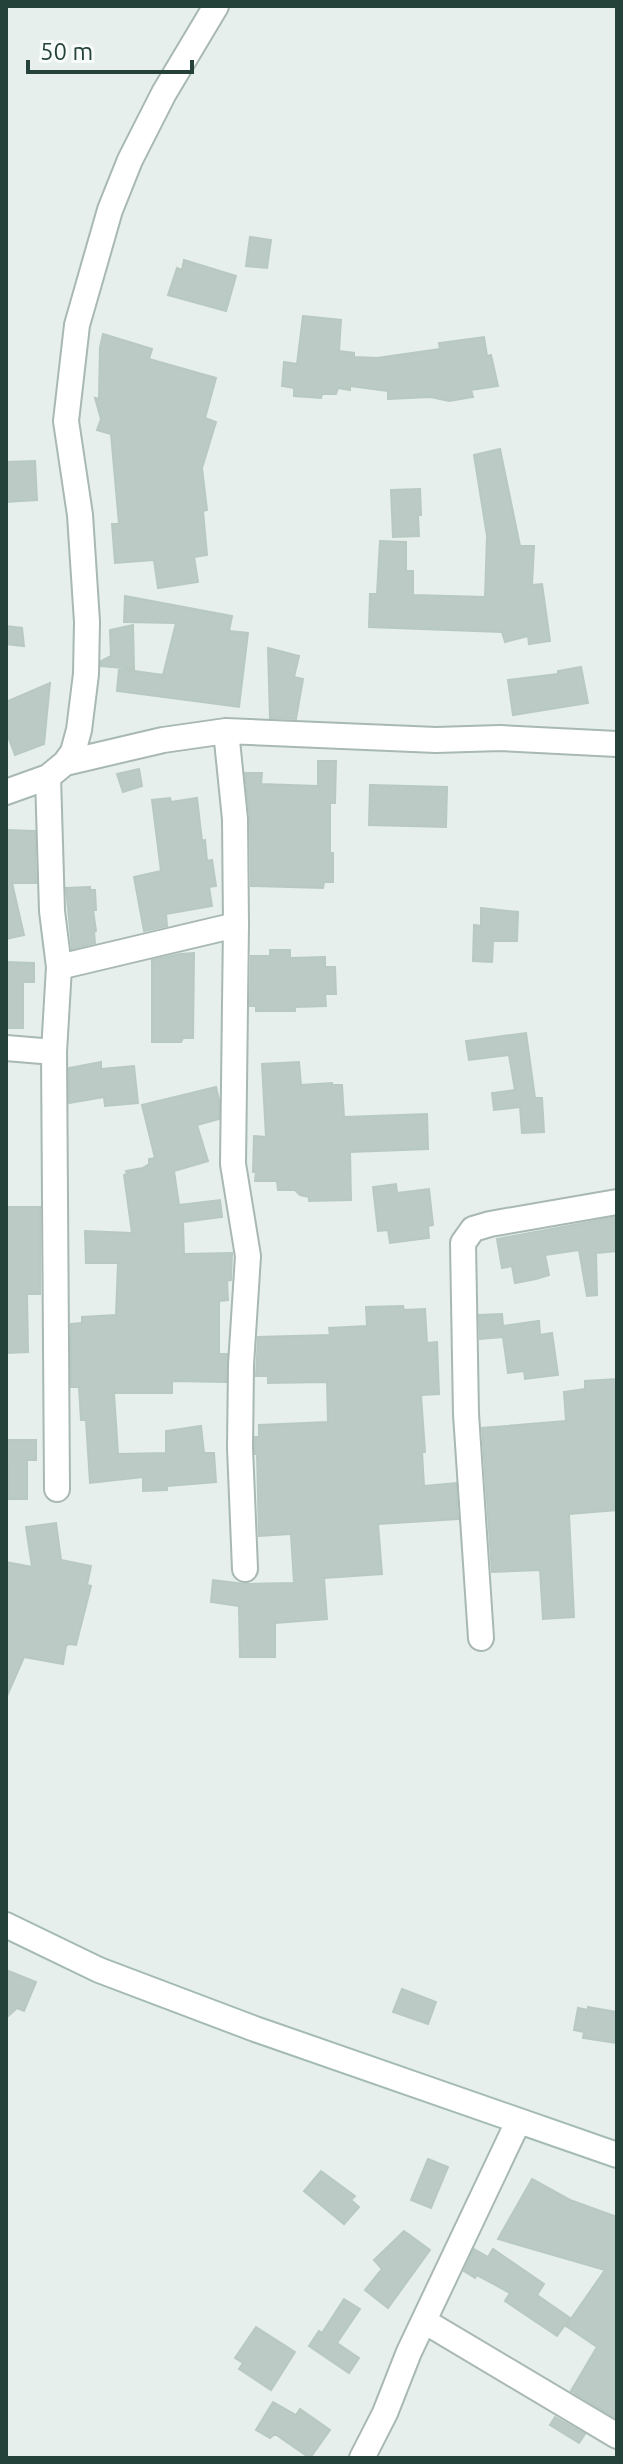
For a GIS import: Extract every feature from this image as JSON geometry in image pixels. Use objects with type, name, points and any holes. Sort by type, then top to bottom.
[{"type":"street","points":[[57,1489],[54,1052],[59,967],[52,911],[56,770],[73,752],[79,730],[86,674],[87,622],[80,515],[66,421],[77,325],[110,210],[130,160],[164,93],[216,6]]},
{"type":"street","points":[[226,731],[234,800],[233,1164],[248,1256],[240,1448],[245,1569]]},
{"type":"street","points":[[6,792],[56,770],[163,740],[226,731],[617,744]]},
{"type":"street","points":[[59,967],[236,925]]},
{"type":"street","points":[[6,1048],[54,1052]]},
{"type":"street","points":[[481,1638],[466,1414],[463,1243],[473,1229],[490,1224],[617,1202]]},
{"type":"street","points":[[6,1925],[99,1970],[255,2029],[617,2155]]},
{"type":"street","points":[[362,2458],[518,2122]]},
{"type":"street","points":[[424,2321],[617,2436]]},
{"type":"building","points":[[250,237],[271,240],[267,268],[246,266]]},
{"type":"building","points":[[184,260],[236,276],[226,311],[168,295],[177,268],[182,270]]},
{"type":"building","points":[[303,316],[341,320],[339,351],[354,353],[354,357],[377,358],[440,349],[439,343],[484,337],[498,386],[471,390],[473,397],[449,401],[431,397],[388,399],[388,391],[350,386],[350,390],[338,388],[336,394],[322,394],[321,398],[294,396],[294,388],[282,386],[284,362],[297,364]]},
{"type":"building","points":[[103,334],[152,349],[149,359],[216,378],[205,418],[216,422],[202,468],[207,510],[203,511],[207,555],[194,557],[198,582],[158,588],[154,560],[115,563],[112,524],[119,524],[111,434],[97,430],[101,419],[95,398],[99,399]]},
{"type":"building","points":[[500,449],[520,546],[534,546],[532,585],[542,584],[550,641],[529,644],[528,636],[505,642],[502,632],[369,627],[370,594],[377,594],[380,541],[406,542],[406,571],[413,571],[413,595],[485,597],[487,536],[474,455]]},
{"type":"building","points":[[35,461],[37,500],[6,502],[6,462]]},
{"type":"building","points":[[420,489],[419,536],[393,537],[391,490]]},
{"type":"building","points":[[125,596],[232,616],[229,631],[248,633],[239,707],[117,691],[119,669],[163,675],[176,623],[124,622]]},
{"type":"building","points":[[133,625],[134,669],[101,666],[101,661],[111,656],[110,630]]},
{"type":"building","points":[[6,626],[22,628],[24,646],[6,644]]},
{"type":"building","points":[[268,648],[299,656],[294,677],[303,679],[296,719],[270,718]]},
{"type":"building","points":[[581,667],[588,703],[513,715],[508,680],[558,674],[558,671]]},
{"type":"building","points":[[50,683],[44,744],[15,755],[6,731],[6,702]]},
{"type":"building","points":[[318,761],[336,761],[335,803],[330,803],[333,882],[324,882],[323,888],[251,886],[250,819],[245,773],[262,773],[261,784],[318,786]]},
{"type":"building","points":[[139,769],[142,786],[123,792],[117,774]]},
{"type":"building","points":[[370,785],[447,787],[446,827],[369,825]]},
{"type":"building","points":[[170,798],[171,802],[197,798],[202,841],[205,840],[207,861],[212,860],[216,886],[209,887],[212,906],[166,914],[167,926],[144,931],[134,877],[161,871],[152,800]]},
{"type":"building","points":[[6,830],[35,831],[36,883],[12,883],[24,935],[6,939]]},
{"type":"building","points":[[90,887],[90,890],[95,890],[95,943],[72,949],[66,888]]},
{"type":"building","points":[[481,908],[518,912],[517,941],[493,941],[492,962],[473,961],[474,925],[481,926]]},
{"type":"building","points":[[270,950],[290,950],[290,958],[325,957],[325,967],[335,967],[336,994],[325,994],[326,1006],[295,1007],[295,1011],[256,1011],[256,1006],[250,1006],[251,956],[270,956]]},
{"type":"building","points":[[194,953],[193,1038],[183,1038],[181,1042],[152,1042],[152,960]]},
{"type":"building","points":[[6,962],[34,963],[34,982],[23,982],[23,1028],[6,1028]]},
{"type":"building","points":[[526,1033],[535,1098],[542,1098],[544,1132],[522,1133],[520,1107],[494,1110],[492,1093],[515,1090],[509,1055],[469,1060],[466,1041]]},
{"type":"building","points":[[101,1062],[101,1069],[134,1066],[138,1103],[105,1106],[104,1097],[69,1103],[69,1068]]},
{"type":"building","points":[[299,1062],[301,1085],[342,1085],[344,1117],[427,1114],[428,1149],[350,1152],[351,1200],[309,1201],[309,1197],[295,1190],[278,1190],[277,1181],[255,1181],[254,1136],[266,1137],[262,1064]]},
{"type":"building","points":[[216,1087],[219,1119],[197,1125],[208,1161],[174,1171],[179,1205],[220,1200],[222,1217],[183,1222],[184,1254],[232,1253],[231,1280],[227,1281],[228,1300],[219,1301],[219,1354],[227,1354],[226,1382],[172,1381],[172,1393],[114,1393],[118,1454],[166,1453],[166,1431],[201,1426],[204,1453],[214,1453],[216,1482],[143,1491],[143,1477],[90,1483],[86,1420],[81,1420],[79,1387],[71,1387],[71,1324],[82,1323],[82,1317],[116,1315],[118,1263],[86,1263],[85,1231],[132,1233],[124,1175],[126,1171],[143,1168],[149,1164],[149,1159],[155,1158],[142,1105]]},
{"type":"building","points":[[396,1184],[397,1193],[429,1189],[433,1225],[428,1226],[429,1238],[390,1243],[388,1230],[378,1231],[373,1187]]},
{"type":"building","points":[[6,1207],[40,1207],[40,1294],[27,1294],[28,1352],[6,1353]]},
{"type":"building","points":[[617,1217],[617,1251],[596,1253],[597,1295],[587,1296],[579,1250],[545,1255],[549,1275],[536,1279],[515,1283],[512,1266],[502,1268],[497,1239]]},
{"type":"building","points":[[403,1306],[404,1310],[425,1309],[427,1343],[437,1342],[439,1394],[421,1395],[424,1486],[456,1483],[458,1519],[378,1524],[382,1574],[324,1578],[327,1619],[275,1623],[275,1657],[240,1657],[239,1606],[211,1602],[213,1580],[245,1584],[294,1583],[291,1534],[259,1536],[255,1437],[259,1437],[259,1425],[328,1422],[327,1382],[268,1383],[268,1376],[256,1376],[258,1337],[330,1335],[329,1328],[367,1326],[366,1307]]},
{"type":"building","points":[[502,1314],[503,1326],[539,1321],[540,1335],[552,1333],[558,1375],[525,1379],[524,1371],[508,1373],[503,1337],[480,1339],[479,1315]]},
{"type":"building","points":[[617,1379],[617,1510],[569,1514],[574,1617],[543,1619],[540,1570],[492,1572],[482,1428],[566,1421],[564,1392],[585,1389],[585,1381]]},
{"type":"building","points":[[6,1440],[36,1440],[36,1460],[27,1460],[27,1499],[8,1499]]},
{"type":"building","points":[[56,1523],[61,1560],[91,1566],[87,1585],[91,1586],[76,1645],[66,1646],[63,1664],[24,1657],[6,1698],[6,1562],[32,1567],[26,1527]]},
{"type":"building","points":[[6,1970],[36,1982],[24,2011],[17,2008],[6,2018]]},
{"type":"building","points":[[402,1989],[436,2002],[428,2024],[393,2012]]},
{"type":"building","points":[[588,2007],[617,2012],[617,2043],[583,2038],[584,2032],[574,2030],[578,2008],[588,2010]]},
{"type":"building","points":[[428,2159],[448,2167],[431,2208],[411,2200]]},
{"type":"building","points":[[321,2171],[355,2196],[351,2200],[359,2207],[344,2224],[304,2191]]},
{"type":"building","points":[[532,2179],[570,2200],[617,2217],[617,2419],[571,2391],[597,2347],[566,2326],[605,2270],[498,2239]]},
{"type":"building","points":[[404,2231],[430,2250],[388,2308],[365,2290],[382,2269],[374,2260]]},
{"type":"building","points":[[474,2249],[488,2257],[493,2249],[544,2284],[537,2295],[570,2318],[557,2336],[505,2301],[510,2293],[464,2271]]},
{"type":"building","points":[[344,2299],[360,2309],[337,2343],[359,2358],[349,2373],[309,2346],[319,2331],[322,2333]]},
{"type":"building","points":[[256,2327],[295,2352],[271,2390],[239,2369],[243,2363],[235,2358]]},
{"type":"building","points":[[273,2402],[296,2415],[300,2409],[330,2430],[310,2458],[275,2434],[270,2438],[256,2430]]},
{"type":"building","points":[[555,2417],[585,2434],[579,2443],[550,2425]]}]
